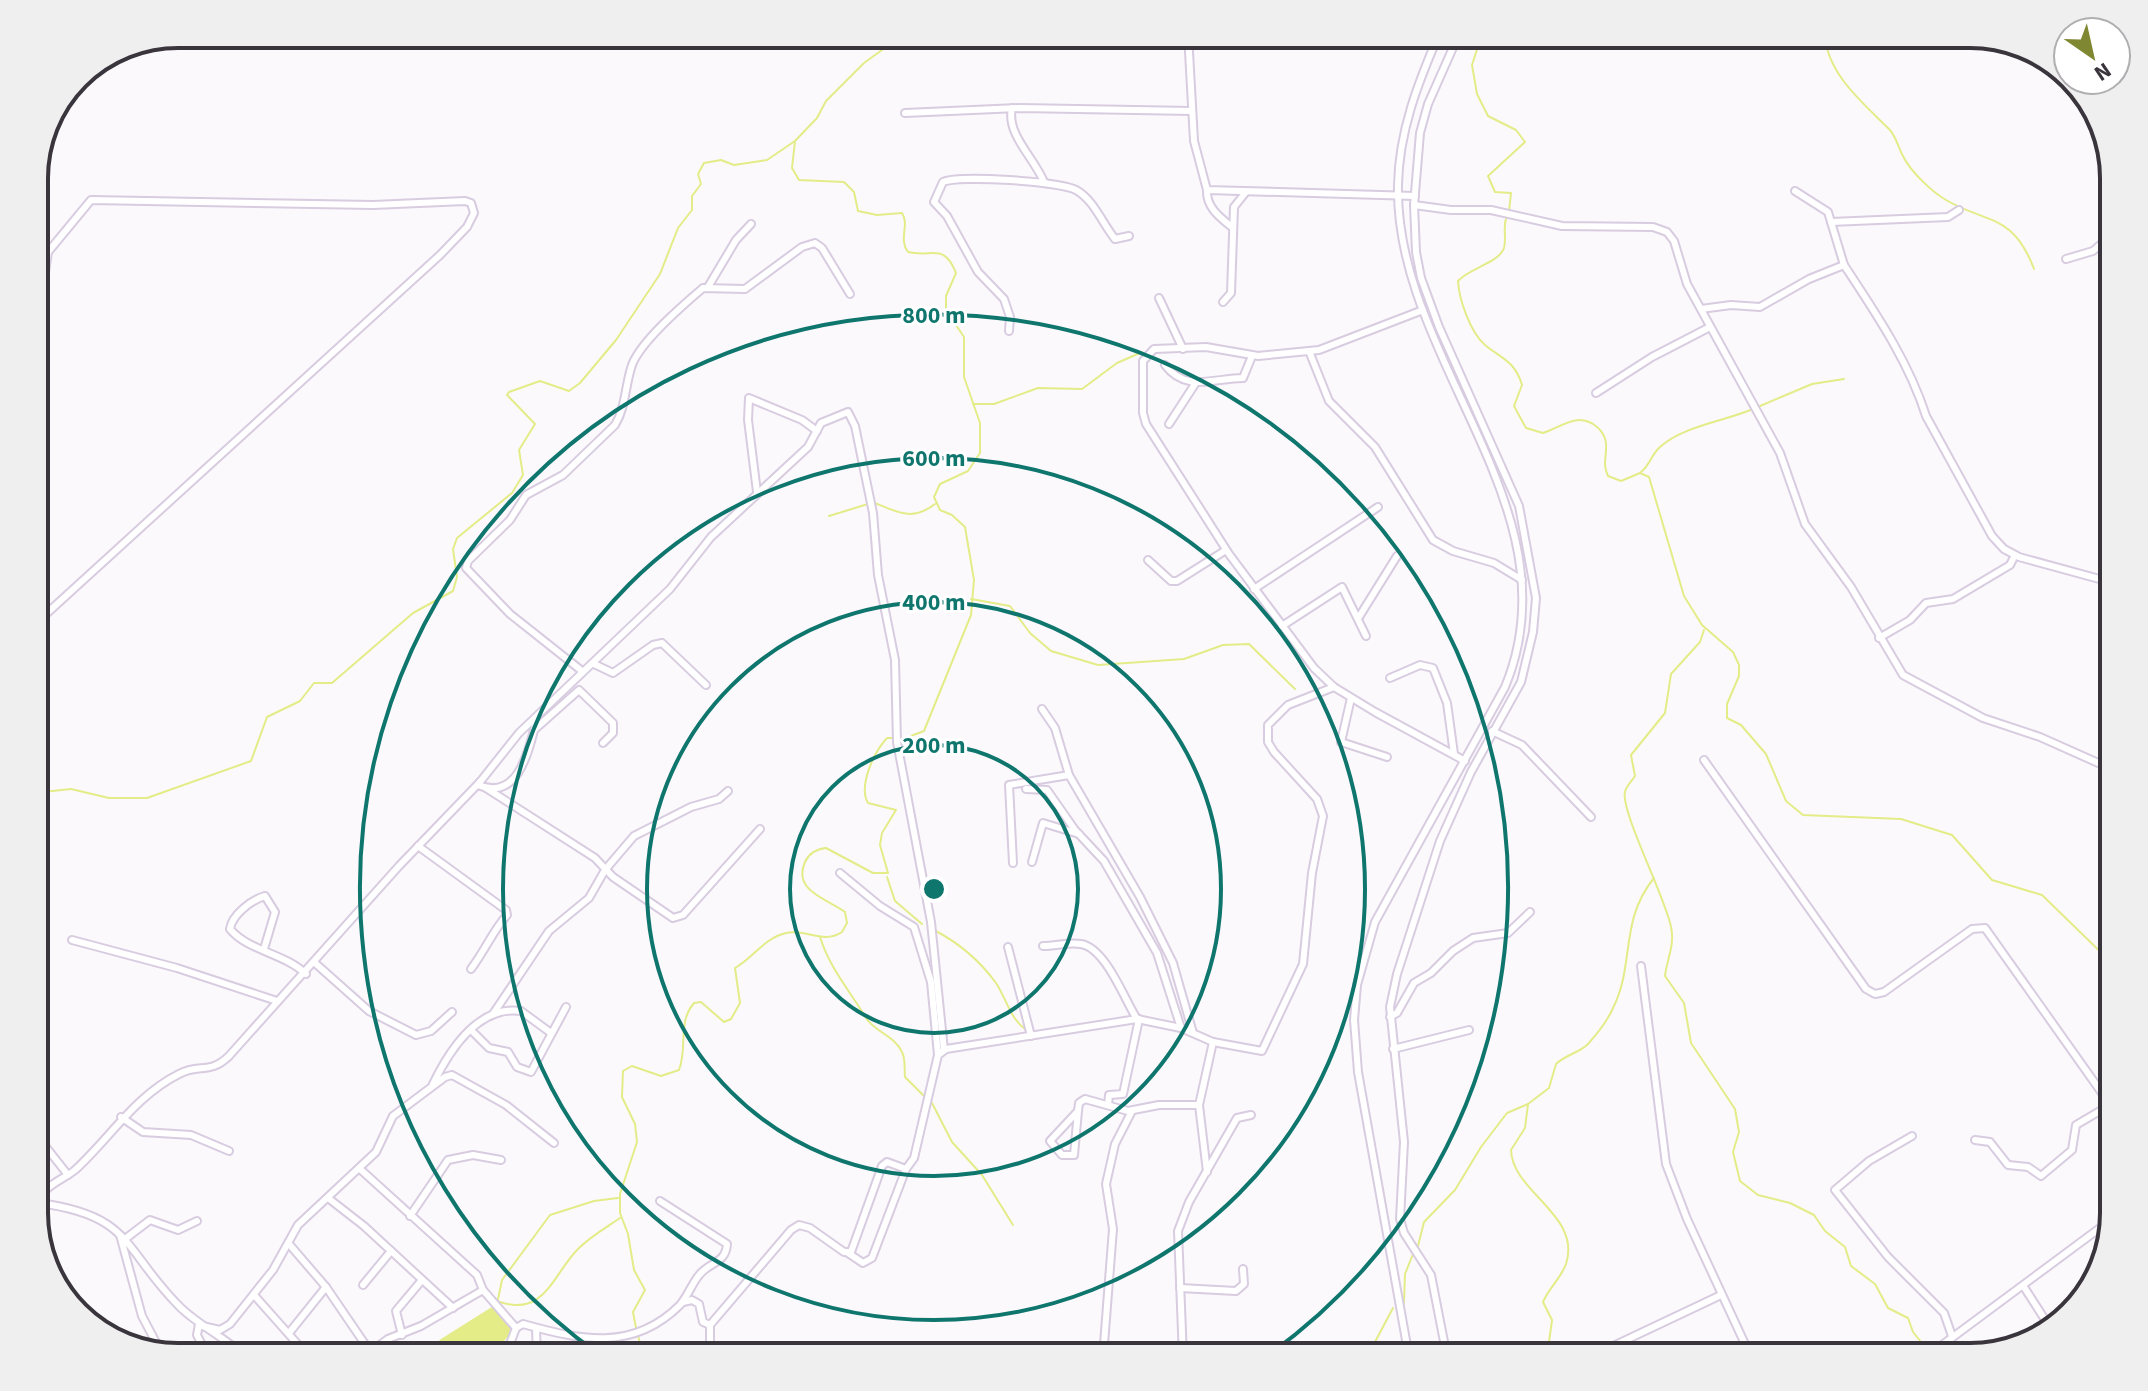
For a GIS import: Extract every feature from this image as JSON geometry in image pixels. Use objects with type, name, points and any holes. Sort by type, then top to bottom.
[{"type":"street","points":[[1189,48],[1192,111],[1207,190],[1216,215],[1234,228]]},
{"type":"street","points":[[1406,1343],[1360,1086],[1355,1042],[1355,1001],[1362,961],[1375,922],[1465,761],[1512,669],[1520,635],[1522,580],[1513,531],[1498,484],[1423,310],[1407,262],[1398,195],[1407,121],[1433,48]]},
{"type":"street","points":[[1444,1343],[1431,1275],[1407,1237],[1400,1219],[1404,1142],[1390,1017],[1394,987],[1440,841],[1492,731],[1525,672],[1533,632],[1534,579],[1515,496],[1462,381],[1421,278],[1414,205],[1422,124],[1453,48]]},
{"type":"street","points":[[905,113],[1012,108],[1192,111]]},
{"type":"street","points":[[1012,108],[1011,128],[1029,151],[1044,182]]},
{"type":"street","points":[[1009,331],[1010,317],[1004,299],[978,272],[947,216],[936,206],[935,198],[943,182],[950,179],[1044,182],[1074,189],[1091,203],[1115,239],[1129,236]]},
{"type":"street","points":[[1207,190],[1415,196]]},
{"type":"street","points":[[1795,191],[1826,209],[1844,265],[1888,333],[1920,397],[1926,416],[1992,536],[2015,555],[2100,579]]},
{"type":"street","points":[[1223,302],[1231,293],[1234,207],[1246,192]]},
{"type":"street","points":[[48,252],[91,200],[373,205],[465,201],[471,203],[474,213],[467,227],[440,255],[48,612]]},
{"type":"street","points":[[1414,205],[1451,210],[1491,210],[1562,226],[1660,228],[1674,241],[1684,278],[1780,453],[1805,524],[1851,587],[1879,638],[1909,681],[1983,718],[2040,737],[2100,764]]},
{"type":"street","points":[[1831,222],[1944,217],[1959,210]]},
{"type":"street","points":[[708,287],[736,240],[751,224]]},
{"type":"street","points":[[582,671],[493,599],[465,565],[510,520],[526,495],[563,475],[615,425],[621,415],[636,354],[700,291],[708,287],[745,289],[802,247],[815,243],[822,248],[850,294]]},
{"type":"street","points":[[2066,259],[2093,251],[2100,245]]},
{"type":"street","points":[[1701,309],[1731,305],[1760,307],[1809,279],[1844,265]]},
{"type":"street","points":[[1159,298],[1183,349]]},
{"type":"street","points":[[1423,310],[1385,322],[1338,345],[1309,351],[1252,356],[1216,348],[1154,349],[1144,357],[1143,413],[1226,550],[1314,668],[1351,698],[1465,761]]},
{"type":"street","points":[[1596,393],[1652,357],[1710,327]]},
{"type":"street","points":[[1309,351],[1329,401],[1375,447],[1433,540],[1453,551],[1494,563],[1522,580]]},
{"type":"street","points":[[1165,365],[1174,377],[1195,384],[1222,377],[1243,378],[1252,356]]},
{"type":"street","points":[[1169,424],[1195,384]]},
{"type":"street","points":[[757,492],[748,420],[749,398],[802,420],[817,431]]},
{"type":"street","points":[[48,1189],[68,1175],[121,1117],[175,1076],[191,1070],[215,1069],[306,974],[537,716],[670,589],[703,546],[808,447],[825,420],[851,412],[871,497],[878,575],[895,660],[897,742],[931,922],[941,1052],[914,1158],[906,1169],[872,1258],[863,1263],[810,1228],[795,1227],[710,1325],[710,1343]]},
{"type":"street","points":[[1254,589],[1378,507]]},
{"type":"street","points":[[1148,560],[1171,581],[1177,581],[1226,550]]},
{"type":"street","points":[[1879,638],[1910,620],[1926,603],[1952,600],[2005,569],[2015,555]]},
{"type":"street","points":[[1359,617],[1397,556]]},
{"type":"street","points":[[1282,626],[1340,587],[1346,589],[1366,636]]},
{"type":"street","points":[[594,664],[613,673],[660,643],[706,685]]},
{"type":"street","points":[[1390,678],[1420,665],[1433,668],[1447,703],[1454,754]]},
{"type":"street","points":[[941,1052],[1138,1019],[1181,1028],[1213,1042],[1262,1051],[1300,974],[1323,810],[1274,752],[1266,733],[1280,711],[1334,687]]},
{"type":"street","points":[[534,730],[579,690],[613,723],[613,733],[603,743]]},
{"type":"street","points":[[1351,698],[1341,742],[1387,757]]},
{"type":"street","points":[[1042,709],[1055,728],[1069,775],[1140,897],[1173,963],[1193,1033]]},
{"type":"street","points":[[486,788],[501,787],[514,778],[527,759],[537,716]]},
{"type":"street","points":[[1492,731],[1522,745],[1591,817]]},
{"type":"street","points":[[1704,760],[1866,989],[1875,994],[1884,992],[1972,929],[1985,928],[2100,1091]]},
{"type":"street","points":[[1013,863],[1009,785],[1069,775]]},
{"type":"street","points":[[480,782],[478,785],[595,858],[605,870],[677,918],[760,829]]},
{"type":"street","points":[[1026,789],[1047,790],[1079,834],[1102,857],[1157,953],[1181,1028]]},
{"type":"street","points":[[431,1088],[445,1061],[471,1030],[493,1014],[549,931],[589,898],[605,870],[639,833],[691,807],[719,799],[728,791]]},
{"type":"street","points":[[1032,862],[1043,823],[1079,834]]},
{"type":"street","points":[[418,846],[506,910],[507,915],[491,932],[490,944],[471,969]]},
{"type":"street","points":[[840,873],[880,906],[914,927],[931,982],[941,1052]]},
{"type":"street","points":[[264,949],[275,912],[265,896],[254,900],[230,923],[240,942],[295,963],[306,974]]},
{"type":"street","points":[[1390,1017],[1397,1013],[1414,983],[1431,973],[1468,940],[1508,933],[1530,912]]},
{"type":"street","points":[[72,940],[177,968],[277,1001]]},
{"type":"street","points":[[1043,946],[1081,944],[1093,950],[1126,995],[1138,1019],[1123,1094],[1109,1095],[1108,1105]]},
{"type":"street","points":[[1008,947],[1031,1036]]},
{"type":"street","points":[[315,963],[369,1011],[416,1035],[426,1035],[452,1012]]},
{"type":"street","points":[[1641,966],[1666,1164],[1744,1343]]},
{"type":"street","points":[[1394,987],[1402,988],[1407,995]]},
{"type":"street","points":[[471,1030],[489,1048],[508,1052],[517,1067],[528,1072],[566,1007]]},
{"type":"street","points":[[493,1014],[521,1011],[551,1033]]},
{"type":"street","points":[[1393,1049],[1469,1030]]},
{"type":"street","points":[[1207,1172],[1199,1105],[1213,1042]]},
{"type":"street","points":[[200,1325],[220,1330],[254,1295],[289,1244],[298,1225],[360,1169],[380,1146],[393,1116],[452,1075],[453,1069],[445,1061]]},
{"type":"street","points":[[452,1075],[506,1105],[554,1143]]},
{"type":"street","points":[[1078,1111],[1074,1155],[1062,1155],[1050,1141],[1085,1099],[1132,1111],[1159,1105],[1199,1105]]},
{"type":"street","points":[[1104,1343],[1113,1229],[1106,1184],[1115,1144],[1132,1111]]},
{"type":"street","points":[[1975,1140],[1990,1142],[2008,1165],[2028,1167],[2041,1176],[2072,1150],[2076,1125],[2100,1114]]},
{"type":"street","points":[[1183,1343],[1178,1231],[1237,1118],[1251,1115]]},
{"type":"street","points":[[121,1117],[143,1132],[191,1135],[229,1151]]},
{"type":"street","points":[[1912,1136],[1869,1161],[1835,1190],[1888,1257],[1940,1308],[1952,1336]]},
{"type":"street","points":[[48,1150],[68,1175]]},
{"type":"street","points":[[410,1216],[448,1160],[473,1155],[501,1160]]},
{"type":"street","points":[[848,1253],[854,1248],[882,1166],[887,1162],[906,1169]]},
{"type":"street","points":[[360,1169],[477,1275],[483,1290],[516,1328]]},
{"type":"street","points":[[328,1198],[453,1308]]},
{"type":"street","points":[[510,1343],[516,1328],[523,1324],[576,1339],[616,1337],[657,1324],[683,1302],[701,1272],[723,1257],[727,1244],[660,1201]]},
{"type":"street","points":[[48,1206],[73,1207],[104,1221],[123,1237],[166,1293],[200,1325],[213,1330],[228,1343]]},
{"type":"street","points":[[123,1237],[150,1220],[178,1230],[197,1221]]},
{"type":"street","points":[[1943,1343],[2024,1287],[2033,1276],[2099,1228]]},
{"type":"street","points":[[123,1237],[142,1316],[155,1341]]},
{"type":"street","points":[[289,1244],[326,1287],[360,1343]]},
{"type":"street","points":[[363,1285],[391,1251]]},
{"type":"street","points":[[1180,1288],[1236,1291],[1244,1284],[1243,1269]]},
{"type":"street","points":[[402,1335],[396,1311],[422,1280]]},
{"type":"street","points":[[289,1333],[326,1287]]},
{"type":"street","points":[[2024,1287],[2045,1319]]},
{"type":"street","points":[[388,1343],[453,1308],[472,1293],[483,1290]]},
{"type":"street","points":[[254,1295],[297,1343]]},
{"type":"street","points":[[1620,1343],[1721,1295]]},
{"type":"street","points":[[683,1302],[692,1300],[699,1304],[703,1322],[710,1325]]},
{"type":"street","points":[[200,1325],[197,1335],[201,1343]]},
{"type":"street","points":[[536,1328],[537,1343]]},
{"type":"shaded area","points":[[495,1305],[516,1328],[502,1343],[436,1343]]},
{"type":"waterway","points":[[885,48],[864,63],[826,101],[817,118],[795,141],[792,168],[799,180],[844,182],[854,192],[858,211],[877,215],[902,213],[904,242],[908,252],[942,254],[956,273],[946,296],[946,310],[964,337],[964,377],[980,423],[980,453],[968,471],[940,484],[934,497],[940,510],[952,515],[965,527],[974,580],[971,615],[924,731],[903,739]]},
{"type":"waterway","points":[[1477,48],[1472,65],[1477,94],[1488,116],[1516,130],[1525,142],[1488,176],[1495,192],[1511,193],[1509,212]]},
{"type":"waterway","points":[[1827,48],[1839,75],[1891,132],[1906,162],[1928,187],[1961,208],[2008,229],[2026,251],[2034,269]]},
{"type":"waterway","points":[[48,791],[71,789],[109,798],[147,798],[251,761],[267,717],[300,701],[314,683],[332,683],[413,613],[453,591],[457,577],[453,549],[457,538],[512,493],[523,475],[519,450],[535,424],[507,395],[509,392],[540,381],[569,391],[580,383],[616,340],[660,274],[678,228],[692,210],[692,196],[701,184],[698,174],[704,163],[721,160],[734,165],[767,160],[795,141]]},
{"type":"waterway","points":[[1507,216],[1505,244],[1501,253],[1458,281],[1470,324],[1485,345],[1512,365],[1519,377],[1522,385],[1514,406],[1526,428],[1543,433],[1577,420],[1590,422],[1601,430],[1605,439],[1608,476],[1621,481],[1640,473],[1649,477],[1684,596],[1702,625],[1733,652],[1739,665],[1739,676],[1727,704],[1727,718],[1741,725],[1766,754],[1786,801],[1803,815],[1901,819],[1952,835],[1992,880],[2042,895],[2100,951]]},
{"type":"waterway","points":[[973,404],[994,404],[1038,388],[1082,389],[1117,363],[1142,352]]},
{"type":"waterway","points":[[1760,406],[1812,384],[1844,379]]},
{"type":"waterway","points":[[1641,472],[1657,450],[1669,440],[1753,409]]},
{"type":"waterway","points":[[875,503],[906,514],[920,512],[935,504]]},
{"type":"waterway","points":[[829,516],[868,504]]},
{"type":"waterway","points":[[971,599],[1010,606],[1030,633],[1051,651],[1098,665],[1184,659],[1223,645],[1249,644],[1295,689]]},
{"type":"waterway","points":[[1704,630],[1700,642],[1671,674],[1665,713],[1631,755],[1635,776],[1625,792],[1629,817],[1671,927],[1665,976],[1684,1003],[1691,1043],[1735,1109],[1739,1132],[1733,1152],[1740,1181],[1758,1195],[1790,1203],[1814,1215],[1825,1231],[1845,1247],[1851,1266],[1875,1284],[1888,1308],[1908,1318],[1922,1343]]},
{"type":"waterway","points":[[636,1328],[633,1312],[645,1290],[634,1270],[628,1234],[620,1213],[620,1194],[637,1142],[635,1124],[622,1097],[623,1071],[632,1066],[661,1076],[679,1070],[684,1027],[694,1003],[701,1002],[724,1022],[731,1019],[740,1003],[735,968],[771,939],[793,932],[821,937],[842,932],[847,923],[845,912],[807,887],[802,872],[809,856],[816,850],[826,848],[873,873],[888,873],[880,845],[882,833],[896,810],[868,803],[865,788],[877,752],[887,738],[893,738]]},
{"type":"waterway","points":[[887,877],[895,901],[922,924]]},
{"type":"waterway","points":[[1549,1343],[1552,1320],[1543,1302],[1564,1269],[1568,1247],[1556,1217],[1522,1179],[1514,1165],[1511,1150],[1525,1128],[1528,1104],[1549,1088],[1556,1064],[1588,1044],[1611,1013],[1624,976],[1636,910],[1654,878]]},
{"type":"waterway","points":[[934,930],[983,967],[1025,1029]]},
{"type":"waterway","points":[[820,937],[835,970],[866,1018],[899,1047],[904,1058],[905,1077],[926,1098]]},
{"type":"waterway","points":[[932,1103],[952,1142],[982,1175],[1013,1225]]},
{"type":"waterway","points":[[1418,1246],[1424,1222],[1455,1190],[1481,1147],[1507,1113],[1528,1104]]},
{"type":"waterway","points":[[497,1304],[502,1280],[550,1215],[594,1201],[618,1198]]},
{"type":"waterway","points":[[500,1302],[516,1305],[538,1298],[579,1248],[620,1218]]},
{"type":"waterway","points":[[1404,1303],[1405,1274],[1413,1254]]},
{"type":"waterway","points":[[1374,1343],[1393,1308]]},
{"type":"waterway","points":[[638,1335],[640,1343]]}]
